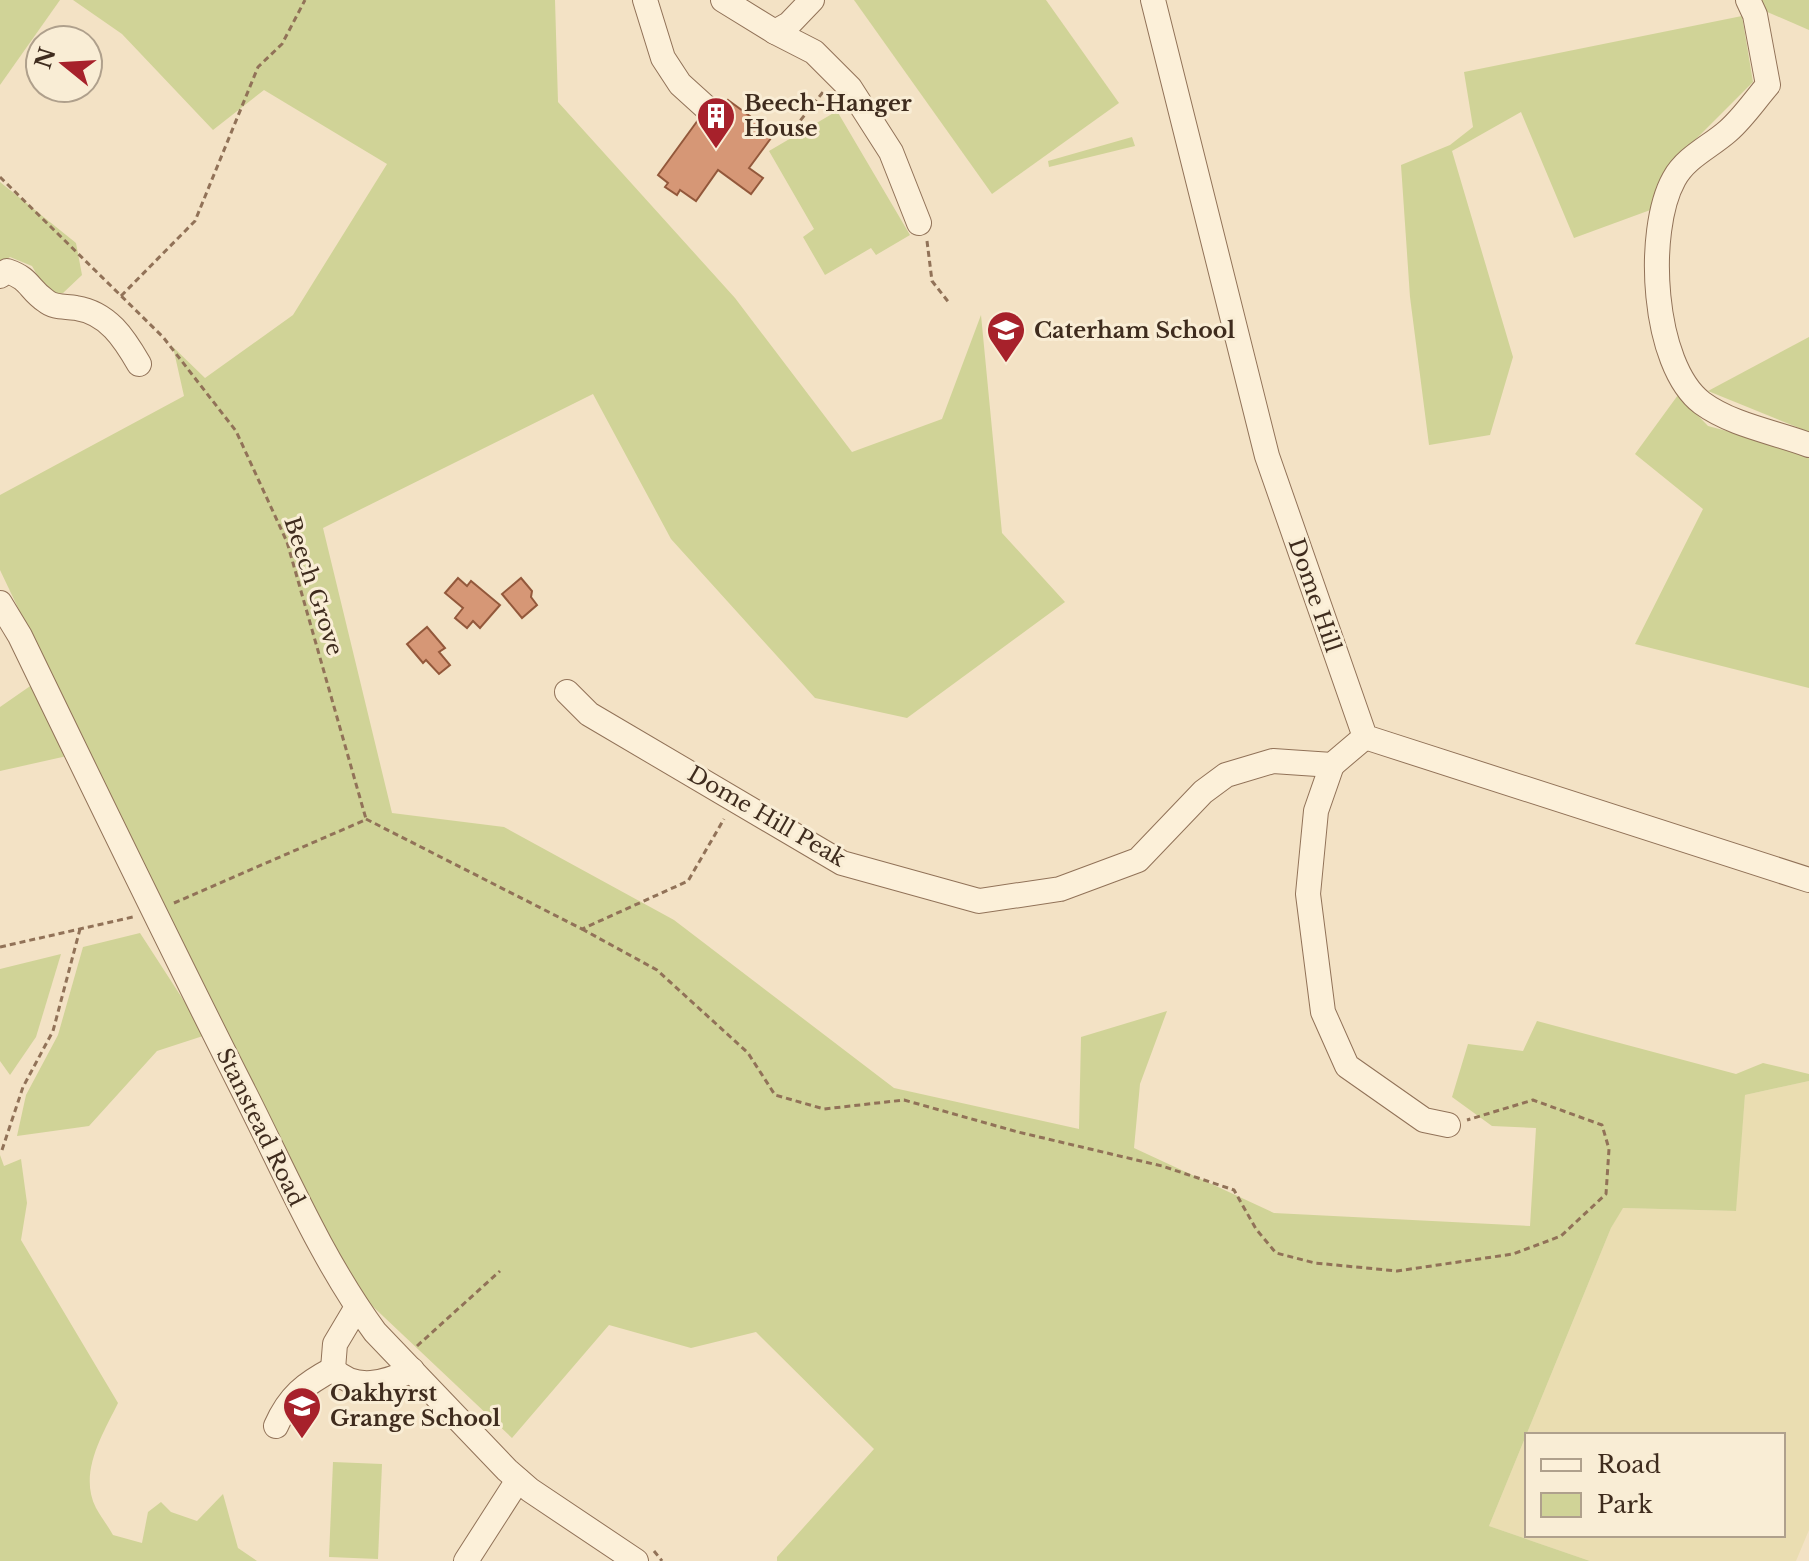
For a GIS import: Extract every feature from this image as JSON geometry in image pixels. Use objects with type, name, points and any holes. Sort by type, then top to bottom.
[{"type":"street","points":[[645,0],[663,58],[680,84],[712,113]]},
{"type":"street","points":[[723,0],[814,52],[850,88],[891,152],[919,223]]},
{"type":"street","points":[[775,32],[789,24],[812,0]]},
{"type":"street","name":"Dome Hill","points":[[1153,0],[1267,456],[1365,737]]},
{"type":"street","points":[[1748,0],[1755,15],[1768,85],[1730,130],[1683,165],[1673,180],[1657,231],[1657,286],[1669,352],[1680,378],[1699,401],[1742,422],[1809,445]]},
{"type":"street","points":[[0,276],[7,271],[23,276],[45,301],[56,306],[90,310],[99,315],[123,337],[139,364]]},
{"type":"street","name":"Stanstead Road","points":[[0,603],[20,636],[305,1216],[357,1307],[375,1332],[518,1480],[645,1556]]},
{"type":"street","name":"Dome Hill Peak","points":[[567,692],[589,714],[842,863],[979,901],[1060,889],[1138,860],[1203,792],[1226,775],[1273,761],[1332,765]]},
{"type":"street","points":[[1448,1125],[1424,1120],[1347,1066],[1323,1012],[1308,894],[1316,811],[1332,765],[1365,737],[1809,880]]},
{"type":"street","points":[[333,1369],[335,1344],[357,1307]]},
{"type":"street","points":[[333,1369],[347,1381],[367,1383],[391,1380],[408,1365]]},
{"type":"street","points":[[276,1426],[285,1405],[296,1394],[333,1369]]},
{"type":"street","points":[[466,1561],[518,1480]]},
{"type":"path","points":[[121,296],[195,221],[258,67],[282,44],[305,0]]},
{"type":"path","points":[[788,136],[836,74]]},
{"type":"path","name":"Beech Grove","points":[[0,177],[163,337],[236,431],[287,542],[366,819]]},
{"type":"path","points":[[919,223],[929,245],[932,281],[950,304]]},
{"type":"path","points":[[582,929],[688,881],[736,798]]},
{"type":"path","points":[[0,947],[153,912],[366,819],[657,970],[748,1053],[775,1095],[824,1109],[904,1100],[1018,1132],[1162,1166],[1234,1190],[1256,1229],[1276,1253],[1315,1263],[1397,1271],[1513,1254],[1561,1236],[1606,1194],[1609,1149],[1602,1125],[1533,1100],[1448,1125]]},
{"type":"path","points":[[2,1150],[23,1087],[53,1031],[80,929]]},
{"type":"path","points":[[408,1365],[500,1271]]},
{"type":"path","points":[[645,1556],[662,1561]]},
{"type":"shaded area","points":[[1809,1081],[1809,1530],[1796,1561],[1590,1561],[1489,1526],[1525,1438],[1525,1537],[1785,1537],[1785,1433],[1527,1433],[1622,1208],[1735,1211],[1745,1095]]},
{"type":"green space","points":[[0,0],[60,0],[43,24],[24,24],[24,51],[0,85]]},
{"type":"green space","points":[[73,0],[555,0],[558,102],[735,298],[852,452],[942,419],[981,315],[1002,533],[1065,602],[907,718],[815,698],[671,539],[593,394],[323,528],[392,813],[504,827],[674,920],[894,1088],[1079,1129],[1081,1037],[1167,1011],[1140,1084],[1134,1148],[1274,1213],[1530,1226],[1536,1128],[1492,1126],[1452,1097],[1468,1044],[1523,1051],[1537,1021],[1736,1074],[1763,1063],[1809,1074],[1809,1081],[1745,1095],[1736,1211],[1623,1208],[1611,1228],[1489,1526],[1590,1561],[777,1561],[777,1557],[874,1449],[756,1332],[691,1348],[609,1325],[512,1438],[366,1300],[270,1132],[67,756],[0,771],[0,707],[49,673],[0,570],[0,495],[184,396],[173,347],[205,378],[293,315],[387,164],[264,90],[213,130],[122,34]]},
{"type":"green space","points":[[854,0],[1046,0],[1119,103],[992,194]]},
{"type":"green space","points":[[1758,0],[1809,0],[1809,30],[1765,11]]},
{"type":"green space","points":[[1742,16],[1753,82],[1666,169],[1653,209],[1574,238],[1521,112],[1452,151],[1513,357],[1490,435],[1429,445],[1410,297],[1401,165],[1450,145],[1473,127],[1464,72]]},
{"type":"green space","points":[[837,111],[910,235],[876,255],[871,248],[825,275],[803,237],[814,229],[769,151]]},
{"type":"green space","points":[[1132,137],[1135,146],[1049,167],[1048,161]]},
{"type":"green space","points":[[0,182],[76,243],[82,275],[63,293],[48,294],[32,266],[10,257],[0,264]]},
{"type":"green space","points":[[1809,337],[1809,432],[1708,391]]},
{"type":"green space","points":[[1678,395],[1708,426],[1809,453],[1809,688],[1635,644],[1703,509],[1635,454]]},
{"type":"green space","points":[[140,933],[206,1035],[157,1051],[89,1126],[17,1136],[26,1095],[58,1035],[83,947]]},
{"type":"green space","points":[[61,954],[36,1037],[10,1075],[0,1061],[0,969]]},
{"type":"green space","points":[[0,1155],[4,1166],[21,1159],[27,1203],[21,1240],[118,1403],[91,1468],[91,1495],[100,1515],[113,1535],[142,1543],[148,1512],[161,1502],[171,1512],[197,1521],[223,1494],[238,1548],[257,1561],[0,1561]]},
{"type":"green space","points":[[333,1462],[382,1464],[378,1559],[329,1557]]},
{"type":"building","name":"Beech-Hanger House","points":[[728,100],[774,134],[749,168],[763,178],[751,194],[718,170],[696,201],[680,190],[677,195],[665,187],[668,183],[658,175],[698,120],[710,128],[723,124],[727,115],[724,105]]},
{"type":"building","points":[[458,578],[467,586],[471,581],[500,605],[480,628],[473,621],[467,628],[455,618],[463,608],[445,593]]},
{"type":"building","points":[[521,578],[532,591],[531,597],[537,605],[522,618],[502,594]]},
{"type":"building","points":[[427,627],[445,648],[439,652],[450,665],[439,674],[426,660],[423,663],[407,644]]},
{"type":"place","name":"Beech-Hanger House","points":[[716,150]]},
{"type":"place","name":"Caterham School","points":[[1006,364]]},
{"type":"place","name":"Oakhyrst Grange School","points":[[302,1440]]}]
